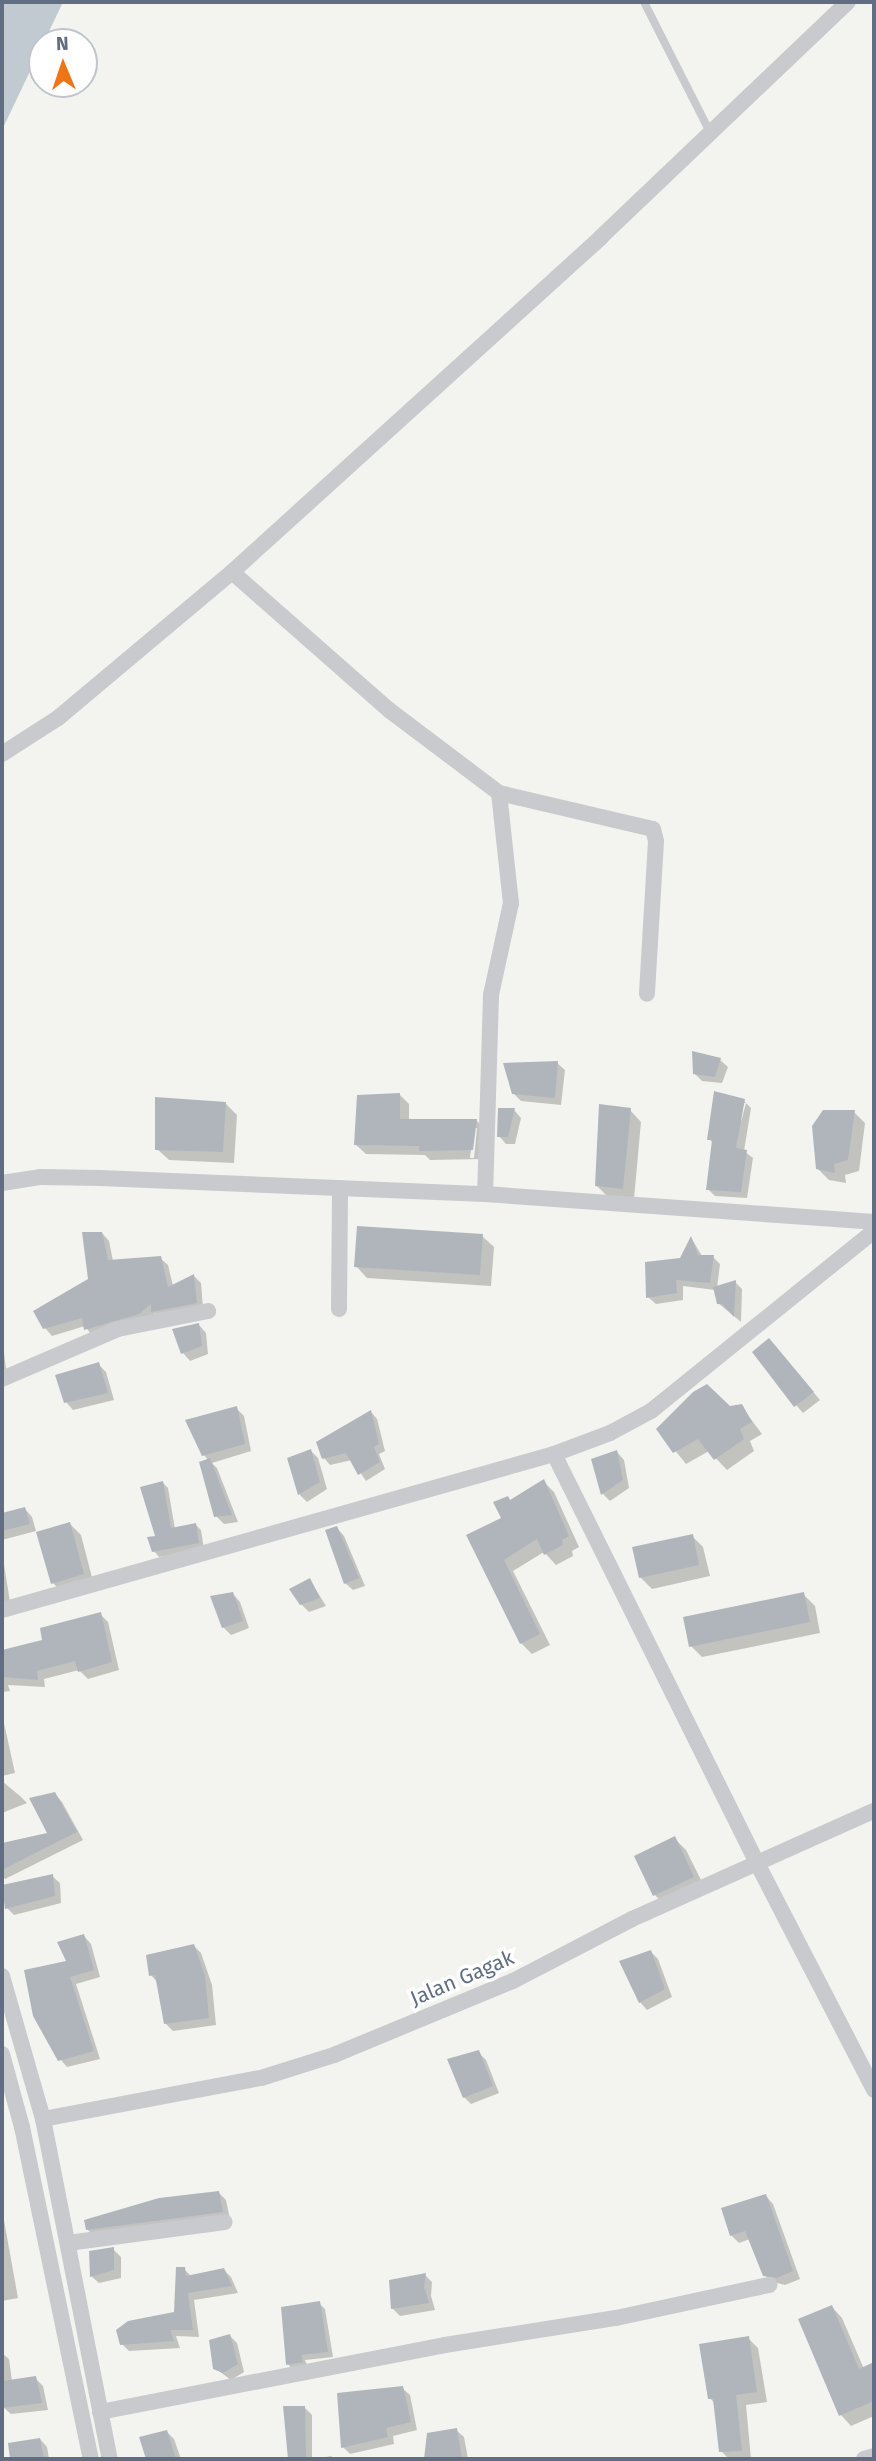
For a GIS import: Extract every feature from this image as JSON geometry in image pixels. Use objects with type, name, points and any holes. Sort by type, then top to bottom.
[{"type":"street","points":[[2,754],[58,718],[232,572],[601,237],[848,2]]},
{"type":"street","points":[[232,572],[389,710],[499,793],[653,829],[656,841],[647,995]]},
{"type":"street","points":[[485,1194],[491,995],[511,903],[499,793]]},
{"type":"street","points":[[2,1183],[40,1177],[485,1194],[874,1222]]},
{"type":"street","points":[[339,1310],[340,1188]]},
{"type":"street","points":[[2,1610],[554,1454],[610,1433],[652,1411],[874,1231]]},
{"type":"street","points":[[2,1379],[118,1329],[208,1311]]},
{"type":"street","points":[[554,1454],[758,1865],[874,2090]]},
{"type":"street","name":"Jalan Gagak","points":[[43,2119],[261,2078],[334,2054],[513,1981],[632,1919],[874,1811]]},
{"type":"street","points":[[2,1976],[43,2119],[110,2459]]},
{"type":"street","points":[[2,2054],[22,2127],[91,2459]]},
{"type":"street","points":[[68,2243],[225,2222]]},
{"type":"street","points":[[100,2412],[445,2345],[615,2318],[769,2286]]},
{"type":"street","points":[[864,2459],[874,2456]]},
{"type":"lane","points":[[644,2],[710,132]]},
{"type":"shaded area","points":[[2,2],[63,2],[51,28],[28,28],[28,75],[2,130]]},
{"type":"building","points":[[692,1051],[721,1058],[715,1077],[693,1074]]},
{"type":"building","points":[[558,1061],[555,1098],[512,1094],[503,1063]]},
{"type":"building","points":[[714,1091],[745,1099],[736,1148],[747,1150],[741,1192],[706,1190],[712,1140],[707,1140]]},
{"type":"building","points":[[400,1093],[400,1119],[477,1119],[473,1150],[419,1151],[419,1146],[354,1145],[357,1095]]},
{"type":"building","points":[[155,1097],[226,1102],[223,1152],[155,1150]]},
{"type":"building","points":[[599,1104],[631,1108],[623,1189],[595,1186]]},
{"type":"building","points":[[498,1108],[515,1108],[508,1137],[497,1137]]},
{"type":"building","points":[[823,1110],[855,1110],[848,1160],[834,1164],[835,1173],[816,1169],[812,1126]]},
{"type":"building","points":[[357,1226],[483,1234],[480,1275],[354,1267]]},
{"type":"building","points":[[82,1232],[102,1232],[108,1260],[161,1256],[168,1287],[194,1274],[197,1303],[151,1312],[151,1304],[139,1314],[84,1330],[82,1318],[43,1329],[33,1311],[88,1279]]},
{"type":"building","points":[[691,1236],[698,1255],[714,1255],[710,1283],[676,1280],[677,1293],[646,1298],[645,1262],[680,1258]]},
{"type":"building","points":[[736,1280],[734,1317],[722,1304],[717,1304],[713,1287]]},
{"type":"building","points":[[199,1323],[202,1346],[181,1354],[172,1329]]},
{"type":"building","points":[[769,1338],[814,1392],[794,1407],[752,1352]]},
{"type":"building","points":[[99,1362],[108,1393],[64,1403],[55,1375]]},
{"type":"building","points":[[707,1384],[730,1406],[742,1404],[752,1422],[740,1429],[744,1439],[714,1460],[698,1439],[673,1453],[656,1429],[693,1392]]},
{"type":"building","points":[[237,1406],[245,1444],[202,1456],[185,1420]]},
{"type":"building","points":[[371,1410],[379,1444],[374,1447],[380,1462],[358,1475],[346,1453],[322,1459],[316,1442]]},
{"type":"building","points":[[311,1449],[320,1482],[298,1495],[287,1458]]},
{"type":"building","points":[[617,1450],[623,1480],[601,1495],[591,1459]]},
{"type":"building","points":[[210,1458],[232,1515],[214,1517],[199,1462]]},
{"type":"building","points":[[544,1479],[569,1536],[562,1540],[563,1545],[544,1555],[537,1539],[504,1560],[540,1634],[520,1644],[466,1535],[501,1518],[493,1502],[508,1496],[510,1500]]},
{"type":"building","points":[[163,1481],[171,1528],[196,1523],[199,1543],[152,1552],[147,1537],[155,1536],[140,1487]]},
{"type":"building","points":[[25,1507],[30,1524],[2,1531],[2,1513]]},
{"type":"building","points":[[70,1522],[84,1574],[51,1584],[36,1532]]},
{"type":"building","points":[[337,1526],[359,1578],[344,1584],[325,1530]]},
{"type":"building","points":[[693,1534],[699,1565],[639,1578],[632,1547]]},
{"type":"building","points":[[310,1578],[320,1598],[300,1605],[289,1589]]},
{"type":"building","points":[[233,1592],[243,1621],[222,1628],[210,1596]]},
{"type":"building","points":[[804,1592],[810,1622],[689,1647],[683,1617]]},
{"type":"building","points":[[101,1612],[112,1662],[78,1672],[75,1661],[37,1671],[38,1680],[2,1677],[2,1650],[42,1640],[40,1628]]},
{"type":"building","points":[[55,1792],[77,1832],[2,1870],[2,1843],[47,1833],[29,1798]]},
{"type":"building","points":[[675,1836],[694,1877],[653,1896],[634,1856]]},
{"type":"building","points":[[53,1874],[55,1896],[5,1909],[2,1885]]},
{"type":"building","points":[[84,1934],[94,1970],[70,1977],[94,2051],[58,2061],[33,2016],[24,1970],[66,1961],[57,1942]]},
{"type":"building","points":[[194,1944],[205,1976],[209,2018],[164,2024],[155,1975],[149,1976],[146,1955]]},
{"type":"building","points":[[651,1950],[665,1989],[639,2003],[619,1961]]},
{"type":"building","points":[[479,2050],[493,2086],[463,2098],[447,2059]]},
{"type":"building","points":[[219,2191],[223,2212],[86,2230],[84,2220],[159,2198]]},
{"type":"building","points":[[766,2194],[793,2271],[777,2278],[763,2276],[745,2231],[730,2236],[721,2208]]},
{"type":"building","points":[[114,2247],[114,2270],[90,2277],[89,2251]]},
{"type":"building","points":[[176,2267],[185,2267],[186,2276],[224,2268],[232,2286],[188,2293],[193,2330],[170,2330],[174,2341],[120,2345],[116,2330],[128,2321],[174,2312]]},
{"type":"building","points":[[426,2273],[424,2287],[429,2303],[391,2309],[389,2280]]},
{"type":"building","points":[[320,2301],[328,2352],[301,2355],[303,2362],[286,2365],[281,2307]]},
{"type":"building","points":[[832,2305],[859,2369],[874,2362],[874,2401],[839,2416],[798,2319]]},
{"type":"building","points":[[230,2334],[238,2364],[223,2373],[213,2369],[209,2340]]},
{"type":"building","points":[[749,2336],[757,2392],[736,2395],[742,2451],[719,2452],[713,2399],[708,2399],[699,2344]]},
{"type":"building","points":[[36,2376],[42,2403],[2,2408],[2,2381]]},
{"type":"building","points":[[403,2386],[411,2422],[386,2428],[388,2437],[341,2448],[337,2393]]},
{"type":"building","points":[[283,2406],[305,2406],[306,2459],[288,2459]]},
{"type":"building","points":[[457,2428],[462,2459],[424,2459],[427,2433]]},
{"type":"building","points":[[167,2430],[176,2459],[146,2459],[139,2437]]},
{"type":"building","points":[[40,2438],[44,2459],[10,2459],[8,2443]]}]
